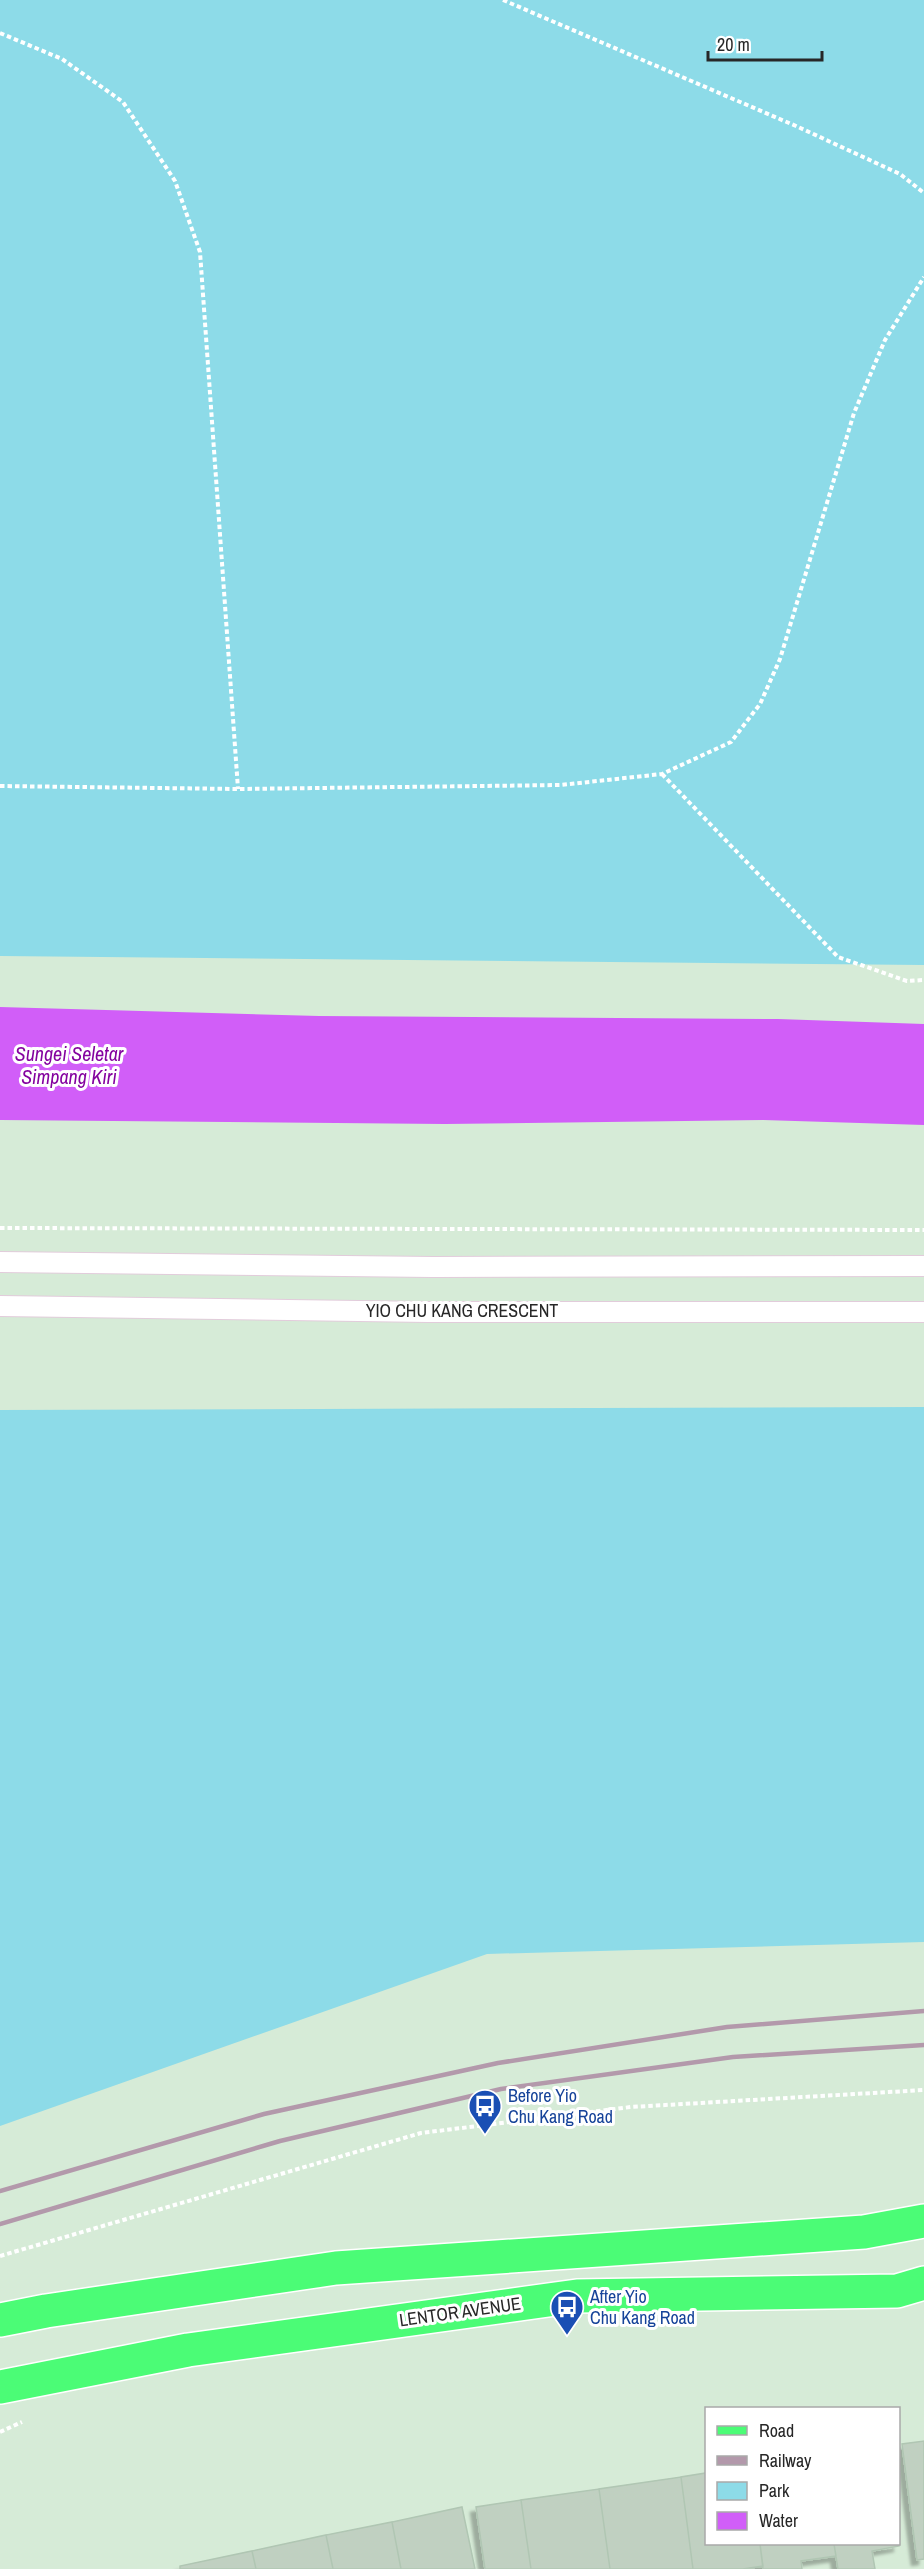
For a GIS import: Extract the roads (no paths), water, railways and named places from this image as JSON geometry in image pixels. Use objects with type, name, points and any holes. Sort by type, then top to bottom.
[{"type":"main road","points":[[0,2320],[46,2311],[336,2268],[864,2232],[924,2221]]},
{"type":"main road","name":"LENTOR AVENUE","points":[[0,2387],[188,2350],[577,2296],[897,2291],[924,2283]]},
{"type":"lane","points":[[0,1262],[433,1267],[924,1266]]},
{"type":"lane","name":"YIO CHU KANG CRESCENT","points":[[0,1306],[440,1312],[924,1312]]},
{"type":"water","name":"Sungei Seletar Simpang Kiri","points":[[0,1007],[319,1016],[778,1019],[924,1024],[924,1125],[763,1120],[445,1124],[0,1120]]},
{"type":"railway","points":[[0,2191],[264,2114],[498,2063],[727,2027],[924,2011]]},
{"type":"railway","points":[[0,2224],[280,2141],[501,2089],[733,2057],[924,2045]]},
{"type":"place","name":"Before Yio Chu Kang Road","points":[[485,2135]]},
{"type":"place","name":"After Yio Chu Kang Road","points":[[567,2336]]}]
